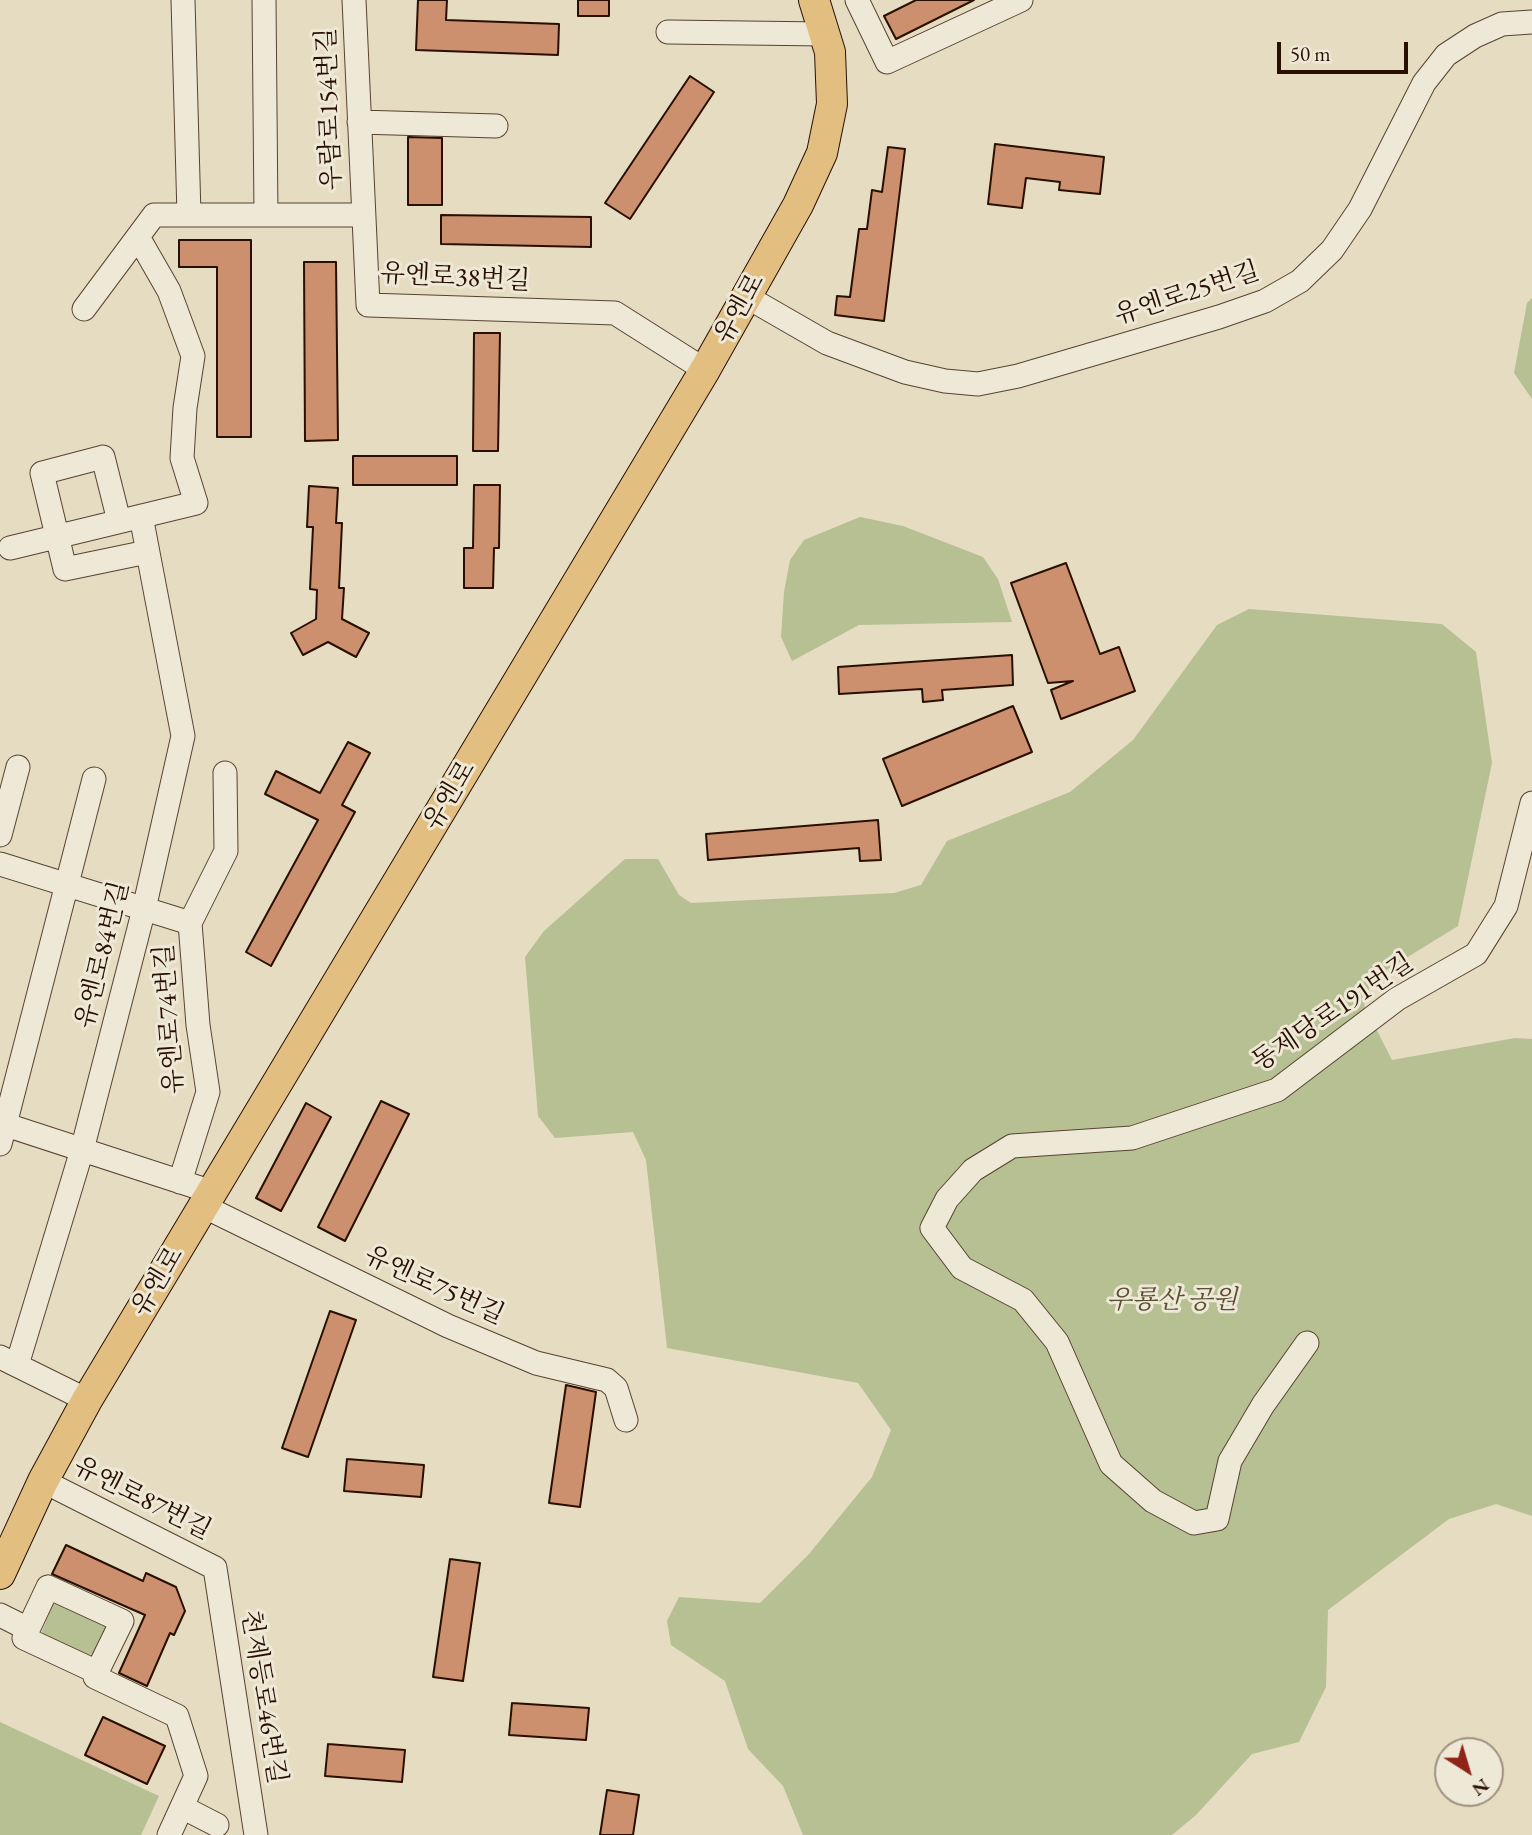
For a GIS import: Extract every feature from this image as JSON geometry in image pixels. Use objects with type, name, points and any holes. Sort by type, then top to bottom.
[{"type":"main road","name":"유엔로","points":[[0,1574],[43,1481],[88,1400],[705,370],[798,205],[822,153],[832,104],[830,52],[814,0]]},
{"type":"street","points":[[183,0],[189,215]]},
{"type":"street","points":[[264,0],[266,215]]},
{"type":"street","name":"우람로154번길","points":[[354,0],[363,215]]},
{"type":"street","points":[[857,0],[887,62],[1021,0]]},
{"type":"street","name":"유엔로25번길","points":[[747,297],[827,343],[905,372],[946,382],[978,384],[1018,376],[1253,305],[1300,281],[1332,250],[1360,209],[1424,83],[1446,55],[1475,36],[1502,24],[1532,22]]},
{"type":"street","points":[[668,32],[824,34]]},
{"type":"street","points":[[359,122],[496,126]]},
{"type":"street","points":[[84,309],[154,215],[363,215]]},
{"type":"street","name":"유엔로38번길","points":[[363,215],[368,305],[615,313],[705,370]]},
{"type":"street","points":[[10,548],[196,503],[182,458],[185,408],[193,356],[169,291],[138,237]]},
{"type":"street","name":"유엔로84번길","points":[[9,1361],[82,1150],[144,909],[183,736],[148,552],[103,457],[42,473],[65,569],[148,552]]},
{"type":"street","points":[[0,835],[18,767]]},
{"type":"street","name":"유엔로74번길","points":[[180,1182],[208,1093],[198,1025],[190,923],[226,851],[225,773]]},
{"type":"street","points":[[94,779],[2,1131],[82,1150],[180,1182],[208,1199]]},
{"type":"street","name":"동제당로191번길","points":[[1307,1343],[1264,1405],[1230,1461],[1217,1519],[1194,1523],[1153,1501],[1111,1464],[1057,1342],[1023,1300],[962,1269],[932,1228],[947,1199],[973,1170],[1012,1146],[1132,1138],[1277,1090],[1397,999],[1476,954],[1506,906],[1532,803]]},
{"type":"street","points":[[0,864],[190,923]]},
{"type":"street","name":"유엔로75번길","points":[[208,1199],[448,1326],[536,1363],[607,1381],[616,1388],[626,1420]]},
{"type":"street","points":[[9,1361],[88,1400]]},
{"type":"street","name":"유엔로87번길","points":[[43,1481],[215,1568]]},
{"type":"street","name":"천제등로46번길","points":[[215,1568],[256,1835]]},
{"type":"street","points":[[97,1671],[24,1638],[48,1587],[122,1621],[95,1677],[177,1716],[196,1776],[169,1835]]},
{"type":"street","points":[[0,1615],[28,1629]]},
{"type":"street","points":[[181,1807],[217,1825]]},
{"type":"green space","points":[[1532,298],[1532,399],[1514,373],[1527,303]]},
{"type":"green space","points":[[860,517],[903,526],[983,557],[998,579],[1012,622],[859,625],[792,661],[781,637],[784,592],[790,560],[804,540]]},
{"type":"green space","name":"우룡산 공원","points":[[1249,609],[1442,624],[1476,652],[1492,763],[1458,926],[1372,979],[1364,1005],[1392,1060],[1515,1038],[1532,1039],[1532,1516],[1496,1504],[1449,1519],[1328,1610],[1326,1687],[1299,1742],[1252,1754],[1196,1815],[1172,1835],[803,1835],[783,1786],[748,1749],[725,1681],[671,1645],[667,1621],[679,1597],[760,1603],[809,1554],[872,1477],[891,1430],[858,1383],[667,1348],[646,1160],[633,1132],[555,1138],[538,1116],[525,957],[544,931],[625,859],[658,859],[679,895],[691,903],[894,893],[921,885],[947,841],[1070,792],[1133,740],[1217,625]]},
{"type":"green space","points":[[64,1600],[103,1619],[107,1631],[97,1653],[84,1656],[47,1640],[42,1631],[53,1604]]},
{"type":"green space","points":[[0,1722],[159,1796],[141,1835],[0,1835]]},
{"type":"building","points":[[418,0],[447,0],[446,20],[559,24],[558,55],[416,50]]},
{"type":"building","points":[[578,0],[609,0],[609,16],[578,16]]},
{"type":"building","points":[[916,0],[974,0],[896,39],[884,16]]},
{"type":"building","points":[[690,76],[714,92],[630,219],[605,203]]},
{"type":"building","points":[[408,137],[442,138],[442,205],[408,205]]},
{"type":"building","points":[[995,144],[1104,157],[1100,194],[1059,190],[1060,182],[1026,178],[1022,208],[988,204]]},
{"type":"building","points":[[888,147],[905,149],[884,321],[835,315],[837,296],[850,297],[859,229],[867,229],[872,190],[882,192]]},
{"type":"building","points":[[441,215],[591,217],[591,247],[441,244]]},
{"type":"building","points":[[179,240],[251,240],[251,437],[217,437],[217,267],[179,267]]},
{"type":"building","points":[[304,262],[336,262],[338,440],[305,441]]},
{"type":"building","points":[[474,333],[500,333],[498,451],[473,451]]},
{"type":"building","points":[[353,456],[457,456],[457,485],[353,485]]},
{"type":"building","points":[[474,485],[500,485],[499,548],[494,548],[493,588],[464,588],[464,548],[473,548]]},
{"type":"building","points":[[309,486],[338,488],[336,523],[342,523],[339,588],[344,588],[342,619],[369,633],[356,657],[328,642],[303,655],[291,633],[316,619],[317,590],[310,589],[313,527],[307,527]]},
{"type":"building","points":[[1066,563],[1100,654],[1119,647],[1135,691],[1061,719],[1051,690],[1073,681],[1048,683],[1011,583]]},
{"type":"building","points":[[1012,655],[1013,685],[942,690],[943,700],[923,702],[922,689],[839,694],[838,667]]},
{"type":"building","points":[[1013,706],[1032,752],[902,806],[883,759]]},
{"type":"building","points":[[348,742],[370,753],[342,805],[355,812],[271,966],[246,952],[318,820],[265,794],[276,771],[320,793]]},
{"type":"building","points":[[878,820],[881,860],[860,861],[859,848],[708,860],[706,834]]},
{"type":"building","points":[[381,1101],[409,1114],[345,1241],[318,1227]]},
{"type":"building","points":[[306,1103],[331,1117],[281,1211],[256,1198]]},
{"type":"building","points":[[330,1311],[356,1320],[308,1457],[282,1448]]},
{"type":"building","points":[[566,1385],[596,1392],[580,1507],[549,1503]]},
{"type":"building","points":[[347,1459],[424,1465],[421,1497],[344,1491]]},
{"type":"building","points":[[66,1545],[143,1581],[146,1573],[176,1587],[185,1611],[174,1635],[170,1633],[147,1686],[119,1673],[145,1615],[52,1574]]},
{"type":"building","points":[[450,1559],[480,1563],[463,1681],[433,1677]]},
{"type":"building","points":[[512,1703],[589,1708],[586,1740],[509,1735]]},
{"type":"building","points":[[103,1717],[165,1746],[147,1784],[85,1755]]},
{"type":"building","points":[[328,1744],[405,1750],[402,1782],[325,1776]]},
{"type":"building","points":[[607,1790],[639,1795],[633,1835],[600,1835]]}]
